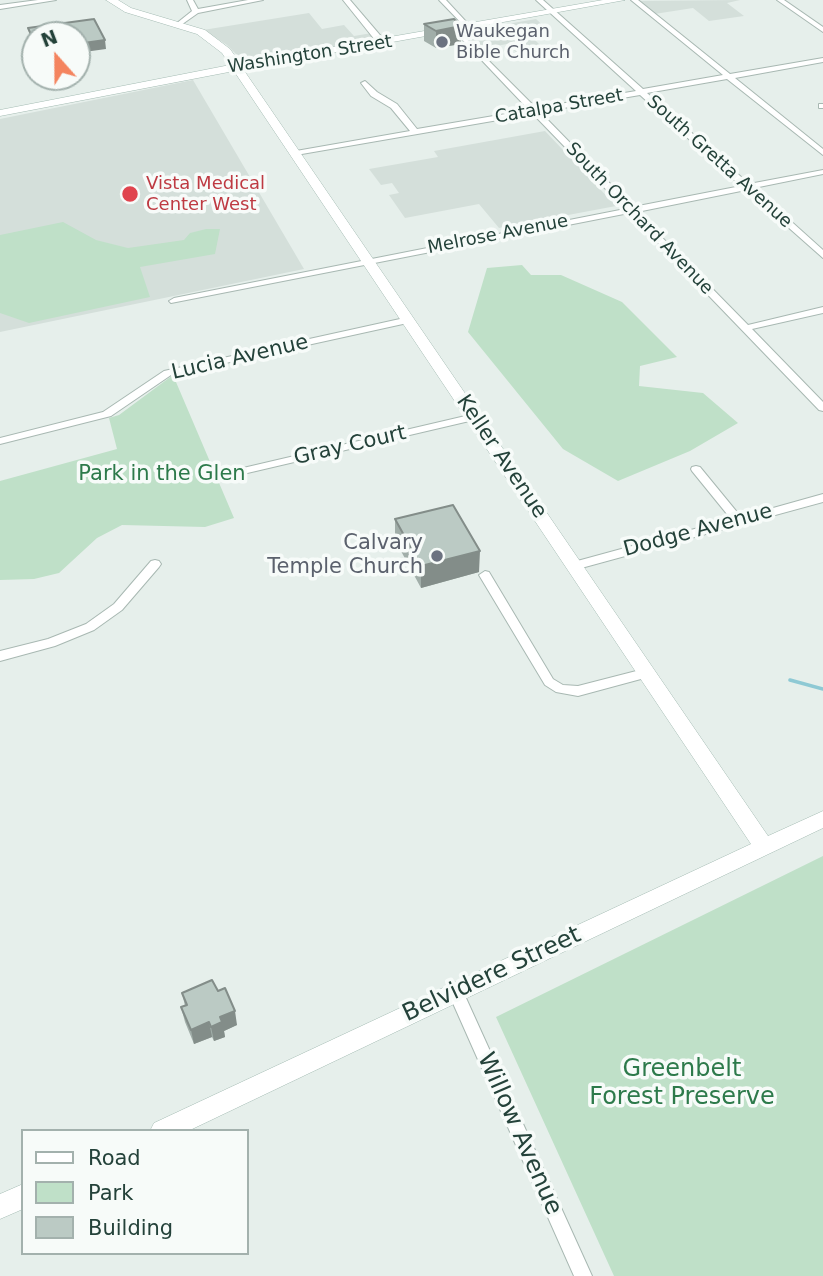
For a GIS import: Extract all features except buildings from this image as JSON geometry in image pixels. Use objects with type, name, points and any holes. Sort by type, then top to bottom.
[{"type":"street","points":[[0,7],[53,0]]},
{"type":"street","name":"Keller Avenue","points":[[111,0],[128,10],[179,24],[211,37],[224,48],[764,846]]},
{"type":"street","points":[[190,0],[195,11]]},
{"type":"street","points":[[179,24],[195,11],[260,0]]},
{"type":"street","points":[[346,0],[382,43]]},
{"type":"street","points":[[442,0],[470,28]]},
{"type":"street","name":"South Gretta Avenue","points":[[539,0],[823,255]]},
{"type":"street","name":"Washington Street","points":[[0,113],[238,67],[620,0]]},
{"type":"street","points":[[634,0],[823,153]]},
{"type":"street","points":[[780,0],[823,30]]},
{"type":"street","name":"South Orchard Avenue","points":[[456,30],[823,408]]},
{"type":"street","name":"Catalpa Street","points":[[296,153],[823,60]]},
{"type":"street","points":[[365,83],[374,94],[394,106],[415,132]]},
{"type":"street","name":"Melrose Avenue","points":[[174,301],[368,260],[823,172]]},
{"type":"street","points":[[746,328],[823,310]]},
{"type":"street","name":"Lucia Avenue","points":[[0,441],[107,414],[167,373],[409,320]]},
{"type":"street","name":"Gray Court","points":[[226,475],[474,417]]},
{"type":"street","points":[[696,469],[738,520]]},
{"type":"street","name":"Dodge Avenue","points":[[574,566],[823,498]]},
{"type":"street","points":[[0,656],[60,640],[90,627],[118,607],[155,564]]},
{"type":"street","points":[[485,575],[549,682],[560,689],[578,691],[648,673]]},
{"type":"street","name":"Belvidere Street","points":[[166,1129],[823,819]]},
{"type":"street","name":"Willow Avenue","points":[[456,992],[583,1276]]},
{"type":"street","points":[[0,1207],[21,1197]]},
{"type":"shaded area","points":[[740,0],[727,3],[744,16],[709,21],[693,8],[648,15],[631,1]]},
{"type":"shaded area","points":[[309,13],[322,29],[344,25],[354,36],[378,32],[384,39],[244,62],[227,45],[203,30]]},
{"type":"shaded area","points":[[536,19],[549,31],[530,35],[543,48],[516,52],[507,44],[473,50],[456,33]]},
{"type":"shaded area","name":"Vista Medical Center West","points":[[193,80],[304,269],[0,332],[0,119]]},
{"type":"shaded area","points":[[545,131],[616,206],[499,228],[479,204],[405,218],[389,195],[399,193],[392,183],[381,185],[369,169],[438,157],[434,151]]},
{"type":"green space","points":[[63,222],[96,240],[128,248],[184,240],[190,233],[220,229],[215,254],[140,267],[150,297],[29,323],[0,313],[0,235]]},
{"type":"green space","points":[[522,265],[531,275],[561,275],[622,302],[677,357],[640,366],[639,386],[703,393],[738,423],[690,451],[618,481],[563,449],[468,332],[487,268]]},
{"type":"green space","name":"Park in the Glen","points":[[173,375],[234,518],[205,527],[122,525],[97,538],[59,573],[34,579],[0,580],[0,481],[117,449],[109,418],[119,415]]},
{"type":"green space","name":"Greenbelt Forest Preserve","points":[[823,856],[823,1276],[614,1276],[496,1017]]},
{"type":"waterway","points":[[790,680],[823,689]]},
{"type":"place","name":"Waukegan Bible Church","points":[[442,42]]},
{"type":"place","name":"Vista Medical Center West","points":[[130,194]]},
{"type":"place","name":"Calvary Temple Church","points":[[437,556]]}]
